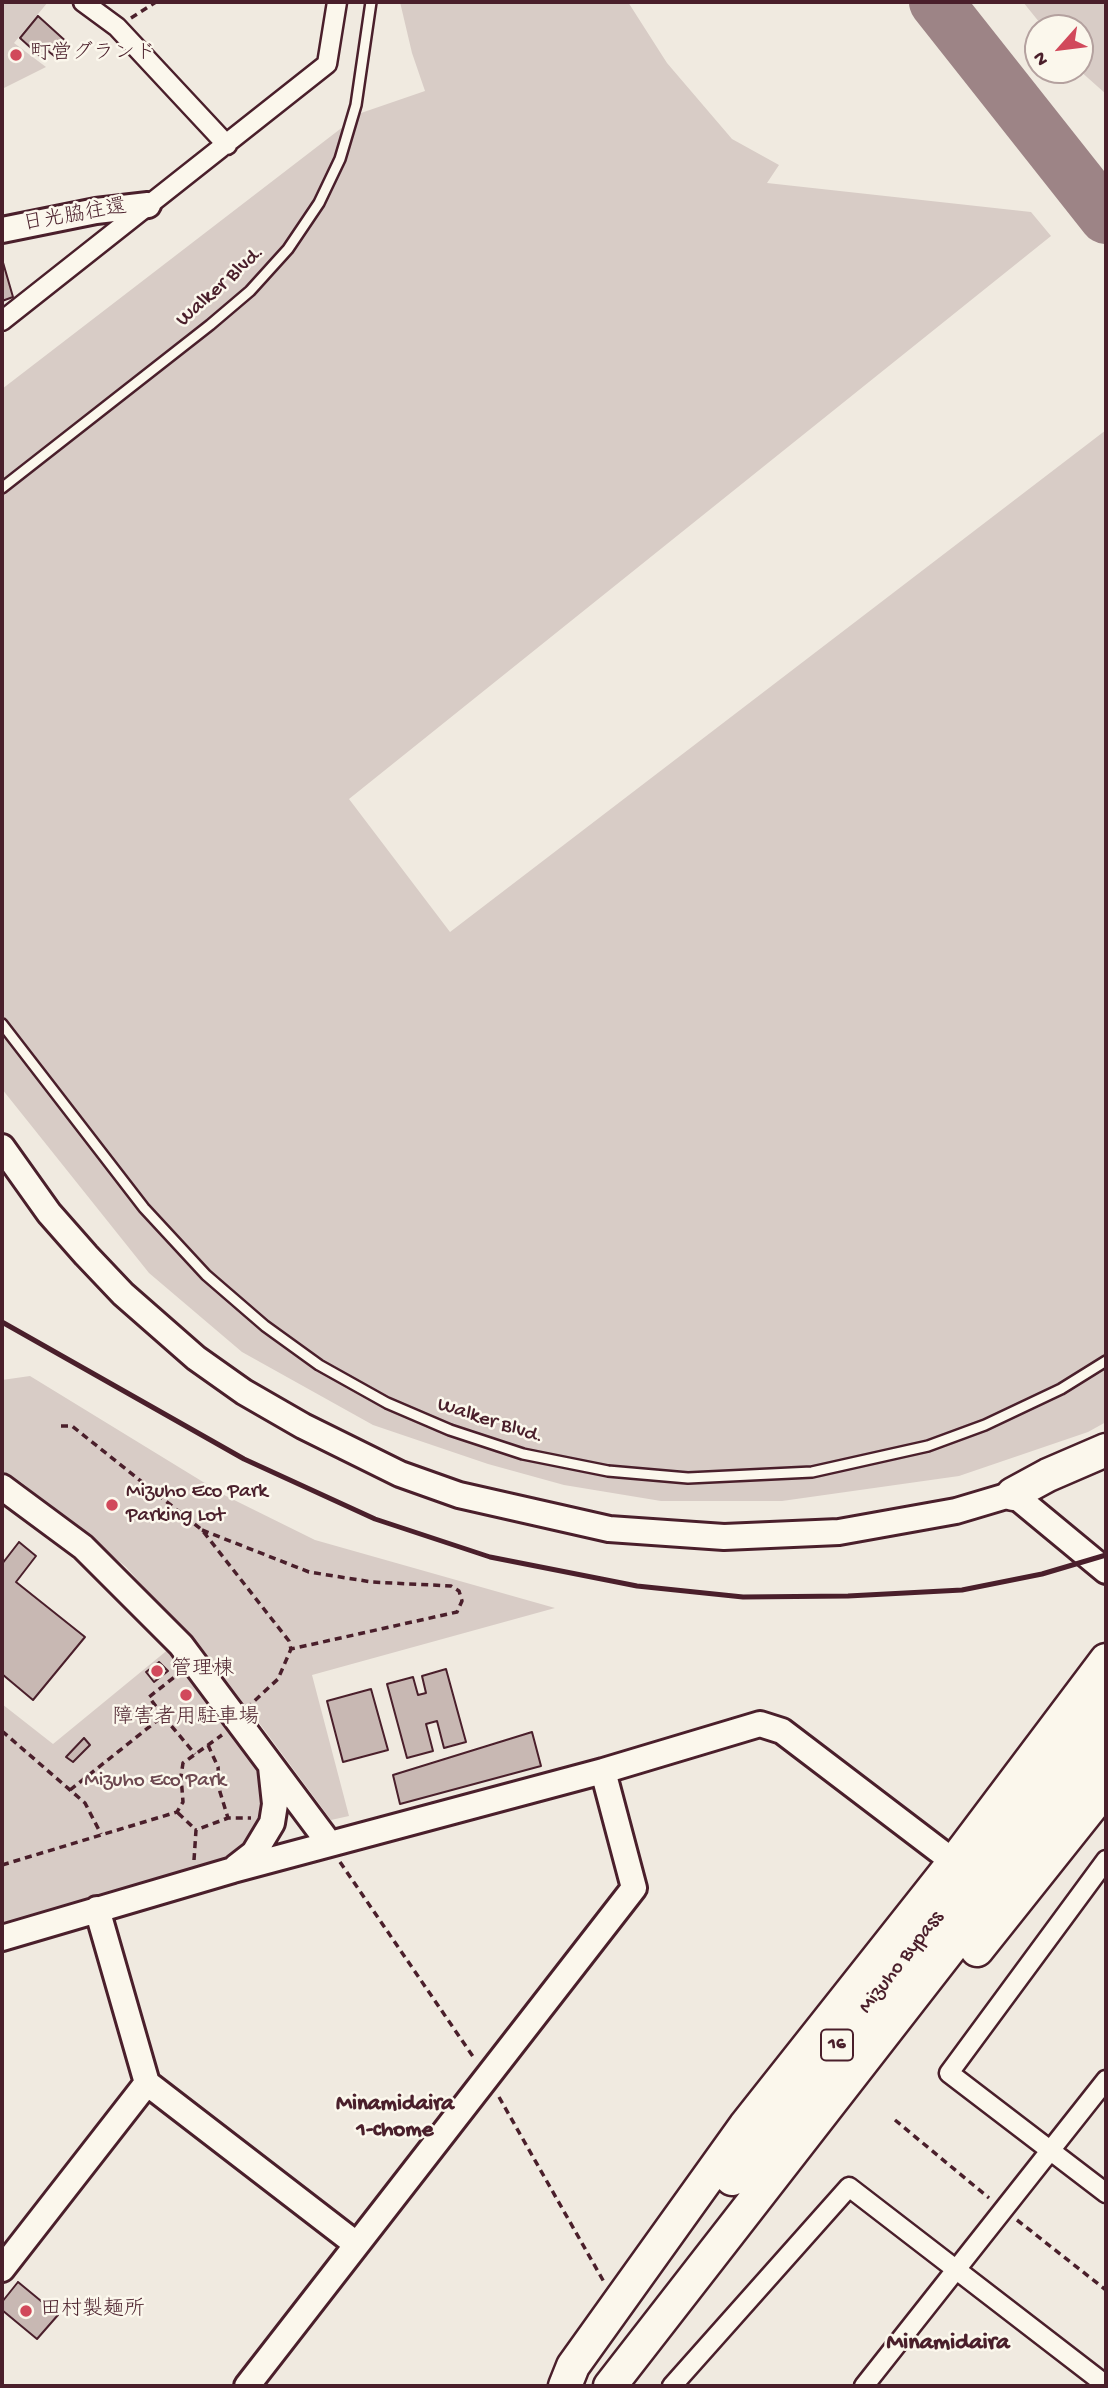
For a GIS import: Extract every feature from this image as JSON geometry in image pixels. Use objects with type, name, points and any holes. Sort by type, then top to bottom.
[{"type":"highway","points":[[1013,1494],[1048,1475],[1106,1450]]},
{"type":"highway","points":[[1013,1494],[1062,1482],[1106,1463]]},
{"type":"highway","points":[[567,2386],[573,2366],[745,2126],[954,1862],[1106,1660]]},
{"type":"highway","name":"Mizuho Bypass","points":[[567,2386],[1106,1704]]},
{"type":"highway","name":"Mizuho Bypass","points":[[610,2386],[1106,1748]]},
{"type":"highway","points":[[715,2253],[755,2228],[1106,1788]]},
{"type":"street","points":[[83,2],[117,27],[226,145]]},
{"type":"street","points":[[2,321],[327,64],[337,2]]},
{"type":"street","name":"日光脇往還","points":[[2,230],[96,211],[148,205]]},
{"type":"street","points":[[2,1147],[49,1213],[86,1255],[140,1310],[196,1358],[244,1392],[303,1426],[400,1474],[459,1495],[609,1529],[723,1537],[839,1532],[956,1511],[1013,1494],[1106,1571]]},
{"type":"street","points":[[2,1487],[83,1547],[181,1645],[329,1843]]},
{"type":"street","points":[[2,1938],[233,1870],[603,1771],[760,1724],[771,1727],[954,1862]]},
{"type":"street","points":[[233,1870],[254,1853],[272,1823],[275,1804],[270,1765]]},
{"type":"street","points":[[247,2386],[634,1888],[603,1771]]},
{"type":"street","points":[[1106,1860],[948,2073],[1106,2193]]},
{"type":"street","points":[[97,1909],[147,2083],[356,2244]]},
{"type":"street","points":[[871,2384],[1106,2080]]},
{"type":"street","points":[[2,2269],[147,2083]]},
{"type":"street","points":[[675,2385],[849,2187],[1106,2385]]},
{"type":"lane","name":"Walker Blvd.","points":[[2,488],[211,325],[250,291],[288,249],[319,203],[341,159],[356,105],[371,2]]},
{"type":"lane","name":"Walker Blvd.","points":[[2,1024],[144,1208],[206,1275],[265,1326],[319,1365],[387,1403],[450,1430],[523,1454],[608,1471],[688,1478],[812,1472],[917,1449],[985,1425],[1061,1389],[1106,1361]]},
{"type":"path","points":[[117,27],[156,2]]},
{"type":"path","points":[[61,1426],[72,1426],[202,1531],[289,1641],[291,1648],[278,1679],[251,1704]]},
{"type":"path","points":[[202,1531],[309,1572],[372,1582],[450,1586],[459,1591],[462,1601],[457,1612],[291,1648]]},
{"type":"path","points":[[187,1668],[149,1697],[195,1754]]},
{"type":"path","points":[[70,1790],[163,1716]]},
{"type":"path","points":[[2,1731],[85,1803],[101,1834]]},
{"type":"path","points":[[2,1865],[177,1812],[183,1802],[180,1776],[183,1763],[224,1733]]},
{"type":"path","points":[[208,1745],[218,1766],[220,1792],[228,1818]]},
{"type":"path","points":[[177,1812],[197,1830]]},
{"type":"path","points":[[197,1830],[228,1818],[254,1819]]},
{"type":"path","points":[[194,1869],[197,1830]]},
{"type":"green space","name":"町営グランド","points":[[2,2],[48,2],[14,43],[46,67],[2,89]]},
{"type":"green space","points":[[400,2],[628,2],[667,63],[732,139],[779,165],[767,183],[1031,212],[1051,236],[349,799],[450,932],[1106,430],[1106,1422],[1088,1432],[959,1476],[782,1501],[661,1501],[564,1485],[488,1464],[373,1425],[242,1352],[149,1273],[2,1089],[2,389],[361,113],[425,91],[412,53]]},
{"type":"green space","points":[[1023,2],[1106,2],[1106,94],[1094,83],[1094,14],[1033,14]]},
{"type":"green space","name":"Mizuho Eco Park","points":[[30,1376],[226,1496],[315,1540],[555,1608],[312,1675],[349,1816],[331,1820],[251,1712],[232,1727],[255,1763],[266,1796],[263,1820],[250,1844],[230,1858],[2,1925],[2,1704],[53,1744],[170,1648],[203,1654],[126,1567],[21,1482],[2,1471],[2,1380]]},
{"type":"building","points":[[38,16],[70,45],[58,59],[48,51],[41,57],[20,38]]},
{"type":"building","points":[[2,259],[13,297],[2,301]]},
{"type":"building","points":[[19,1542],[36,1556],[16,1582],[85,1637],[33,1700],[2,1674],[2,1564]]},
{"type":"building","name":"管理棟","points":[[159,1662],[168,1671],[154,1682],[146,1672]]},
{"type":"building","points":[[446,1669],[466,1742],[444,1748],[437,1721],[426,1724],[433,1751],[407,1758],[387,1684],[413,1677],[418,1695],[426,1693],[422,1676]]},
{"type":"building","points":[[371,1689],[388,1750],[343,1762],[327,1701]]},
{"type":"building","points":[[532,1732],[541,1766],[400,1804],[393,1775]]},
{"type":"building","points":[[84,1738],[90,1745],[73,1762],[66,1757]]},
{"type":"building","points":[[18,2282],[58,2315],[37,2339],[2,2310],[2,2302]]},
{"type":"taxiway","points":[[936,2],[1106,217]]},
{"type":"railway","points":[[2,1322],[244,1459],[375,1519],[490,1557],[637,1586],[743,1597],[848,1596],[962,1590],[1042,1574],[1106,1555]]},
{"type":"place","name":"町営グランド","points":[[16,55]]},
{"type":"place","name":"Mizuho Eco Park Parking Lot","points":[[112,1505]]},
{"type":"place","name":"管理棟","points":[[157,1671]]},
{"type":"place","name":"障害者用駐車場","points":[[186,1695]]},
{"type":"place","name":"田村製麺所","points":[[26,2311]]},
{"type":"district","name":"Minamidaira 1-chome","points":[[395,2118]]},
{"type":"district","name":"Minamidaira","points":[[948,2344]]}]
